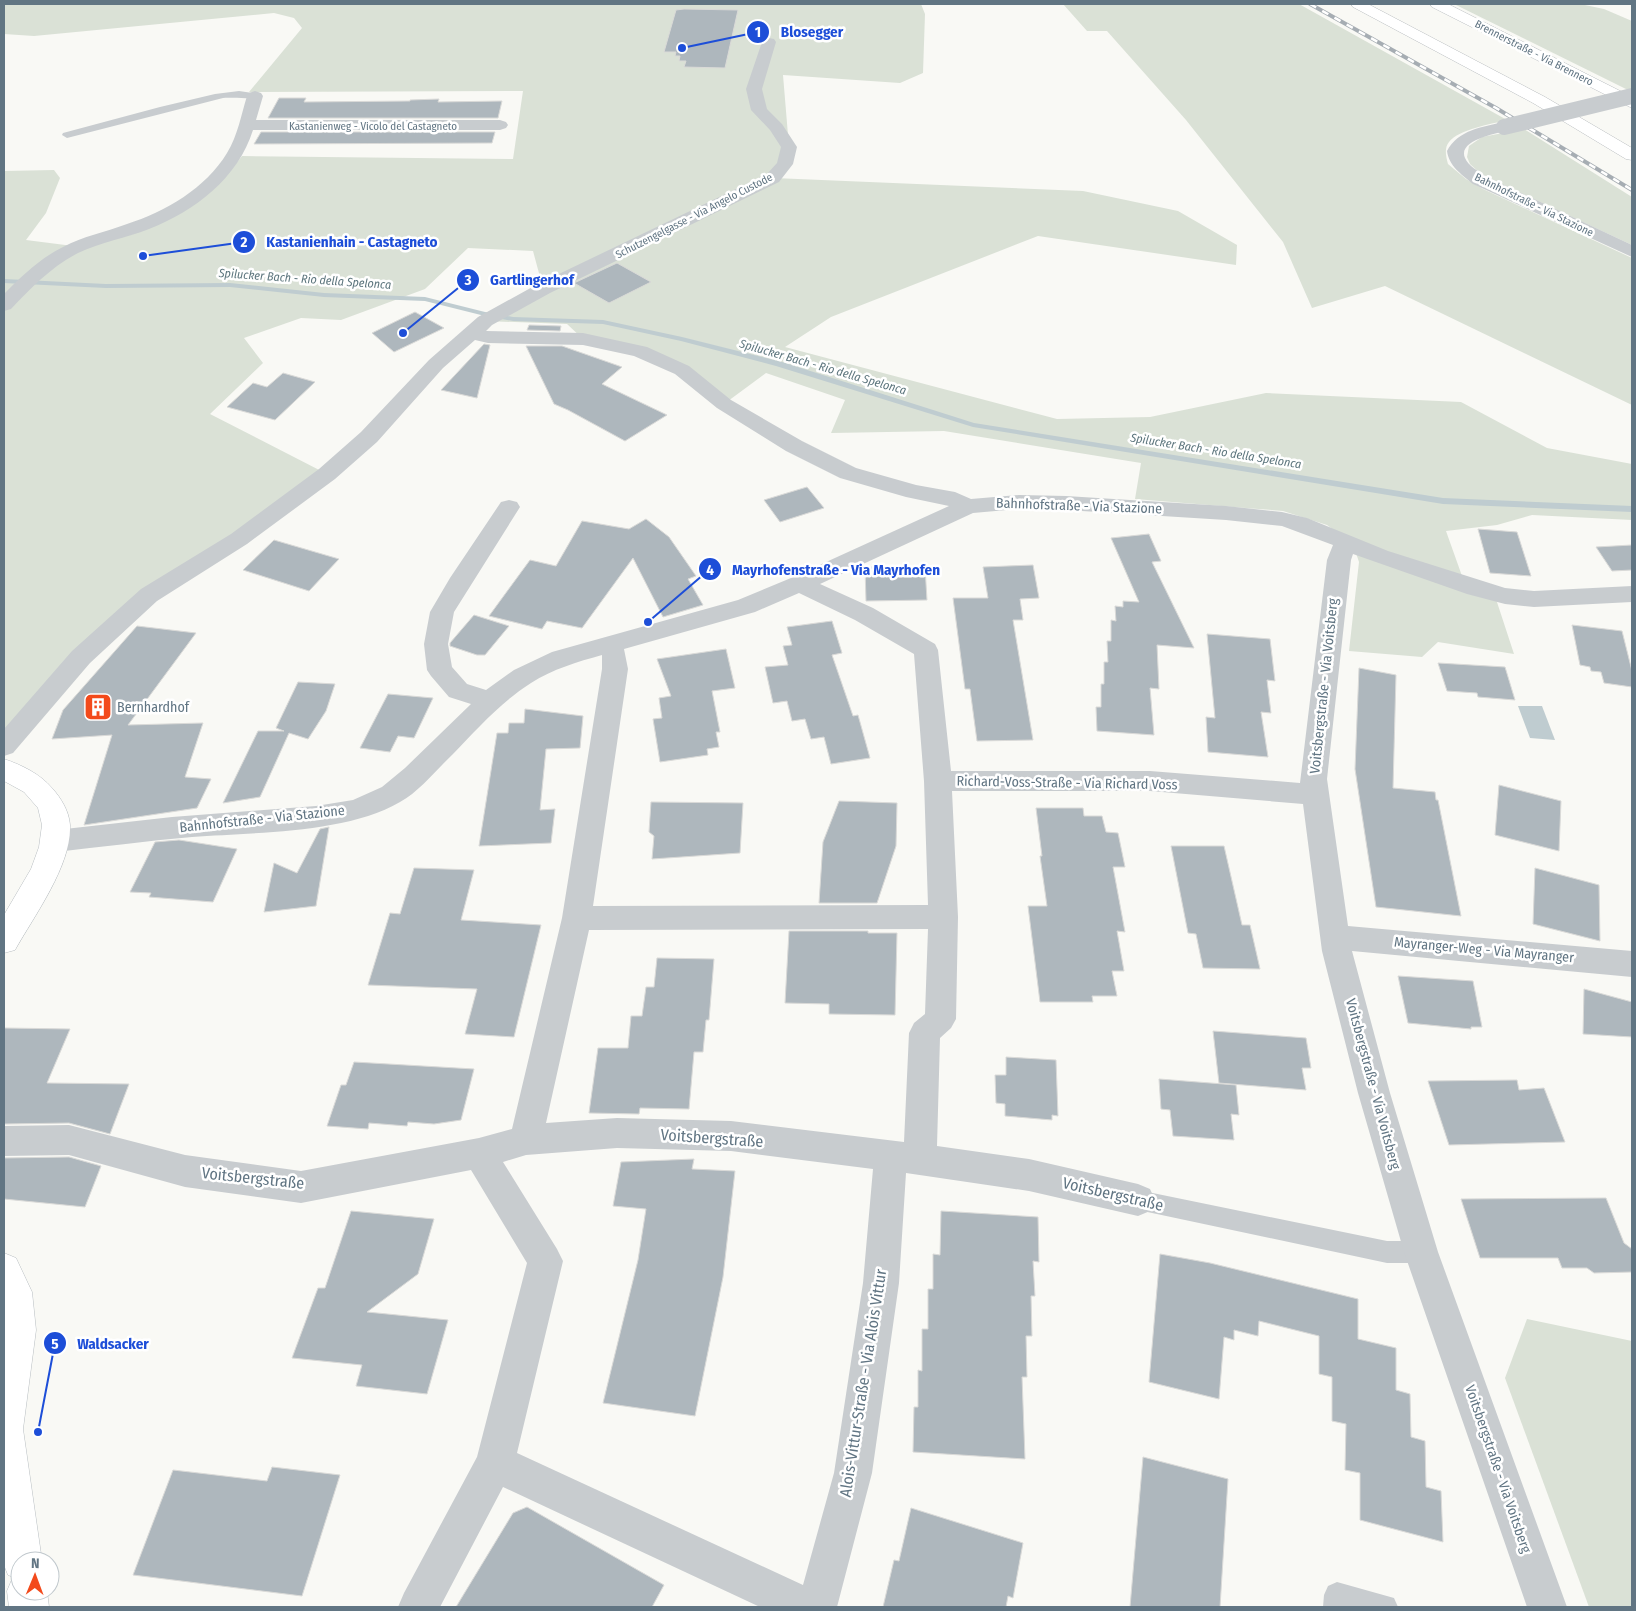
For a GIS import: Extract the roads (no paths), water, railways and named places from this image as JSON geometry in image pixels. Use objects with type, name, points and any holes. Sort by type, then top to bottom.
[{"type":"main road","points":[[1358,4],[1538,100],[1632,155]]},
{"type":"main road","points":[[1386,4],[1600,118]]},
{"type":"main road","name":"Brennerstraße - Via Brennero","points":[[1436,4],[1632,103]]},
{"type":"main road","points":[[4,769],[27,780],[45,794],[56,823],[56,841],[44,871],[4,941]]},
{"type":"main road","points":[[4,1270],[14,1292],[18,1330],[4,1429],[21,1551]]},
{"type":"street","name":"Schutzengelgasse - Via Angelo Custode","points":[[478,327],[504,310],[773,178],[785,164],[789,148],[776,128],[759,110],[754,89],[769,42]]},
{"type":"street","points":[[9,300],[36,274],[60,255],[82,244],[144,225],[169,213],[200,194],[217,178],[235,153],[256,96]]},
{"type":"street","name":"Bahnhofstraße - Via Stazione","points":[[1632,96],[1467,136],[1458,144],[1455,153],[1458,162],[1467,172],[1480,180],[1632,252]]},
{"type":"street","name":"Kastanienweg - Vicolo del Castagneto","points":[[246,125],[500,125]]},
{"type":"street","points":[[4,746],[81,657],[149,595],[238,539],[327,474],[370,438],[436,364],[478,327],[488,337],[583,339],[640,351],[682,370],[724,404],[794,446],[848,473],[914,492],[947,497],[969,506]]},
{"type":"street","name":"Bahnhofstraße - Via Stazione","points":[[56,841],[172,828],[316,816],[354,810],[375,804],[392,794],[415,775],[490,700],[523,676],[561,658],[746,606],[799,584],[969,506],[1019,502],[1226,513],[1282,519],[1475,588],[1504,596],[1534,600],[1632,594]]},
{"type":"street","points":[[490,700],[458,691],[440,670],[436,644],[442,612],[458,584],[509,507]]},
{"type":"street","name":"Voitsbergstraße - Via Voitsberg","points":[[1346,542],[1339,560],[1313,780],[1335,936],[1374,1093],[1421,1252],[1546,1607]]},
{"type":"street","name":"Richard-Voss-Straße - Via Richard Voss","points":[[799,584],[888,627],[926,650],[938,781],[943,917],[940,1019]]},
{"type":"street","points":[[526,1140],[577,918],[615,670],[614,655],[610,644]]},
{"type":"street","name":"Richard-Voss-Straße - Via Richard Voss","points":[[938,781],[1150,781],[1315,795]]},
{"type":"street","points":[[577,918],[943,917]]},
{"type":"street","name":"Mayranger-Weg - Via Mayranger","points":[[1335,936],[1632,964]]},
{"type":"street","name":"Alois-Vittur-Straße - Via Alois Vittur","points":[[817,1607],[852,1473],[881,1283],[906,1157],[925,1033],[940,1019]]},
{"type":"street","name":"Voitsbergstraße","points":[[4,1141],[69,1140],[185,1171],[301,1187],[479,1153],[526,1140],[617,1133],[731,1136],[906,1157],[1029,1175],[1138,1200]]},
{"type":"street","points":[[418,1607],[495,1463],[545,1261],[479,1153]]},
{"type":"street","points":[[495,1463],[804,1607]]},
{"type":"lane","points":[[67,136],[111,122],[220,96],[245,94],[256,96]]},
{"type":"lane","name":"Voitsbergstraße","points":[[1138,1200],[1387,1252],[1421,1252]]},
{"type":"lane","points":[[1336,1607],[1337,1595],[1385,1607]]},
{"type":"waterway","name":"Spilucker Bach - Rio della Spelonca","points":[[4,281],[106,286],[230,285],[324,295],[425,299],[513,319],[603,322],[682,339],[779,364],[973,425],[1443,501],[1632,509]]},
{"type":"railway","points":[[1310,4],[1496,108],[1632,190]]},
{"type":"place","name":"Blosegger","points":[[682,48]]},
{"type":"place","name":"Kastanienhain - Castagneto","points":[[143,256]]},
{"type":"place","name":"Gartlingerhof","points":[[403,333]]},
{"type":"place","name":"Mayrhofenstraße - Via Mayrhofen","points":[[648,622]]},
{"type":"place","name":"Bernhardhof","points":[[98,707]]},
{"type":"place","name":"Waldsacker","points":[[38,1432]]}]
